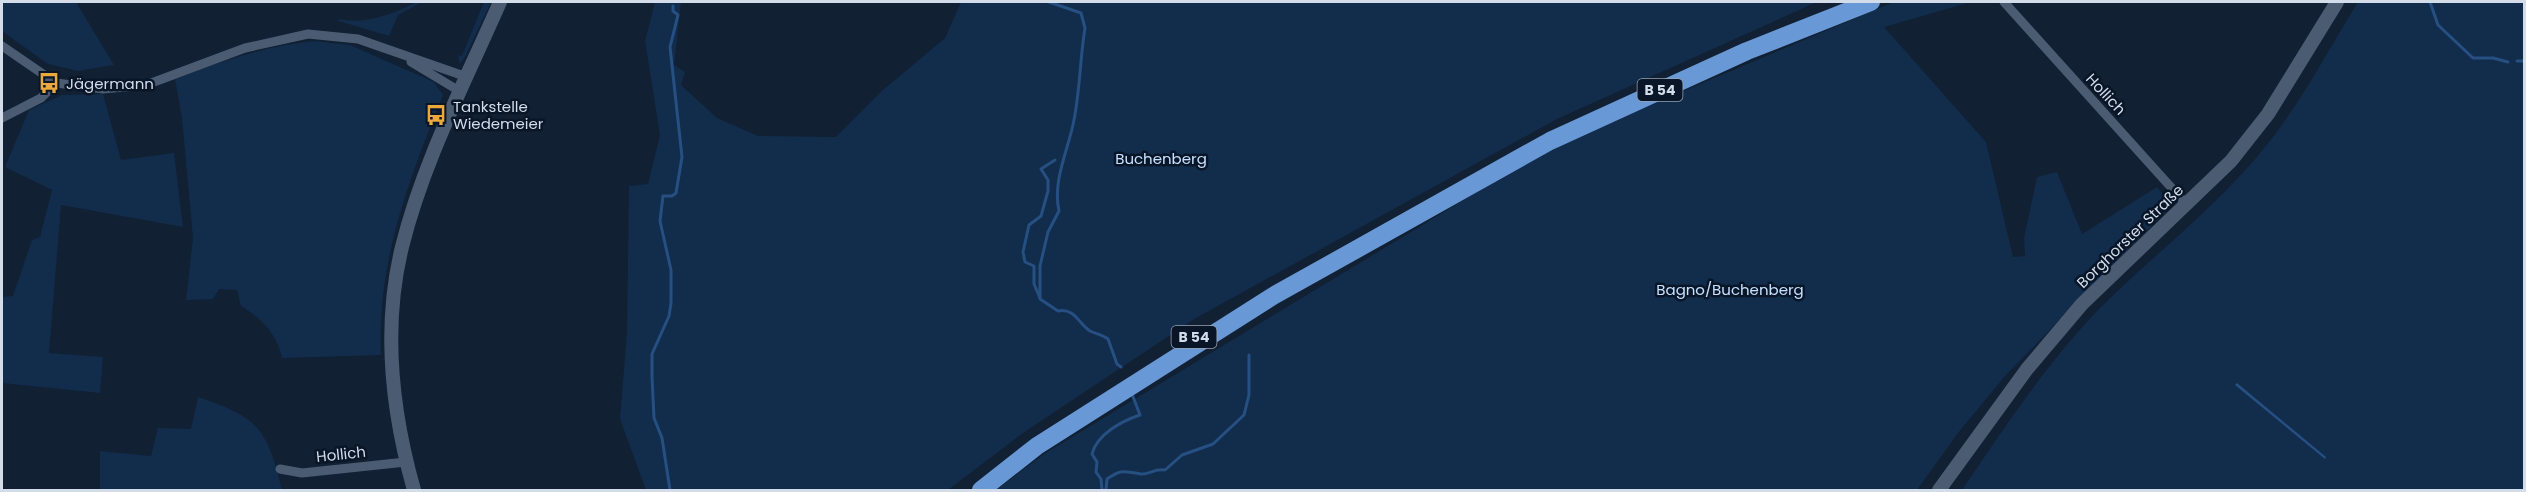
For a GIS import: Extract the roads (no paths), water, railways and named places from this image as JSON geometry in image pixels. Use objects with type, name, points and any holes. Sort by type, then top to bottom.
[{"type":"highway","name":"B 54","points":[[967,490],[1052,428],[1269,289],[1396,214],[1547,134],[1742,44],[1846,2]]},
{"type":"highway","name":"B 54","points":[[981,490],[1038,446],[1273,296],[1550,141],[1746,51],[1871,2]]},
{"type":"main road","points":[[414,490],[395,405],[391,359],[393,306],[405,238],[429,165],[500,2]]},
{"type":"main road","name":"Borghorster Straße","points":[[1939,490],[2027,369],[2082,304],[2231,161],[2268,114],[2337,2]]},
{"type":"street","name":"Hollich","points":[[2004,2],[2187,205]]},
{"type":"street","points":[[2,46],[56,82],[77,87],[125,89],[146,85],[245,48],[308,34],[358,39],[467,77]]},
{"type":"street","points":[[402,56],[461,92]]},
{"type":"street","points":[[2,118],[41,98],[56,82]]},
{"type":"street","name":"Hollich","points":[[280,469],[302,474],[406,462]]},
{"type":"waterway","points":[[1049,2],[1081,13],[1085,28],[1076,109],[1059,176],[1057,200],[1059,211],[1048,232],[1040,266],[1040,299],[1058,311],[1072,314],[1090,331],[1108,339],[1117,364],[1121,367]]},
{"type":"waterway","points":[[2430,2],[2438,25],[2473,58],[2493,58],[2508,62]]},
{"type":"waterway","points":[[670,490],[662,438],[654,418],[652,354],[669,316],[671,303],[671,270],[660,221],[663,196],[672,196],[676,193],[682,157],[670,47],[678,15],[673,11],[673,6]]},
{"type":"waterway","points":[[2517,61],[2524,61]]},
{"type":"waterway","points":[[1040,298],[1034,284],[1034,266],[1025,262],[1023,252],[1029,225],[1041,216],[1048,191],[1048,180],[1041,169],[1055,160]]},
{"type":"waterway","points":[[1106,490],[1107,479],[1117,473],[1144,474],[1165,470],[1182,455],[1213,444],[1244,415],[1249,395],[1249,355]]},
{"type":"waterway","points":[[1102,490],[1101,479],[1096,472],[1097,462],[1092,454],[1105,434],[1140,415],[1132,394]]},
{"type":"place","name":"Jägermann","points":[[49,83]]},
{"type":"place","name":"Tankstelle Wiedemeier","points":[[436,115]]},
{"type":"park label","name":"Buchenberg","points":[[1161,158]]},
{"type":"park label","name":"Bagno/Buchenberg","points":[[1730,289]]}]
